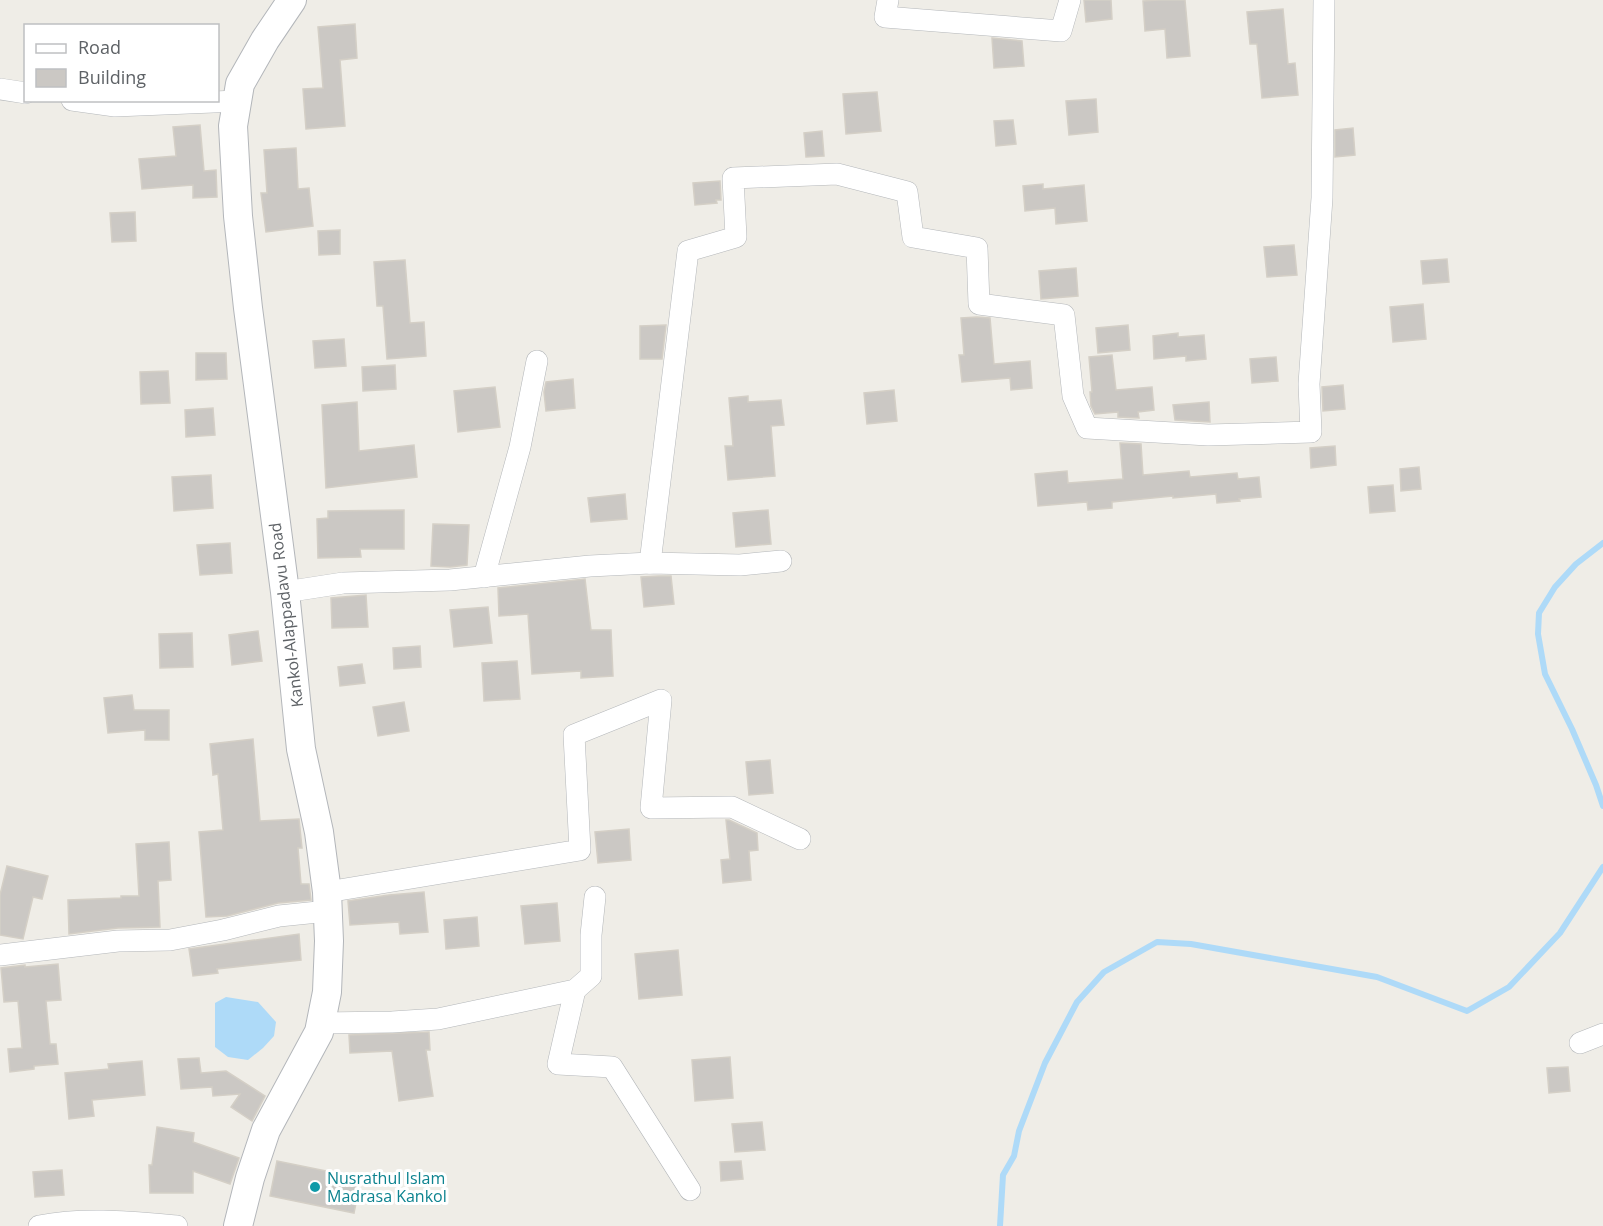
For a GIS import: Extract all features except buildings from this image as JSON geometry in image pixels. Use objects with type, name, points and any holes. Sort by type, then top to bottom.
[{"type":"main road","name":"Kankol-Alappadavu Road","points":[[238,1226],[250,1178],[266,1130],[319,1032],[327,992],[328,902],[319,832],[301,748],[285,592],[238,216],[233,126],[240,84],[265,40],[292,0]]},
{"type":"street","points":[[888,0],[885,17],[1061,32],[1070,0]]},
{"type":"street","points":[[650,563],[688,251],[736,237],[733,178],[837,174],[907,192],[912,237],[976,248],[980,304],[1064,315],[1072,396],[1086,428],[1208,435],[1311,432],[1310,384],[1322,198],[1324,0]]},
{"type":"street","points":[[0,89],[24,93]]},
{"type":"street","points":[[219,102],[237,101]]},
{"type":"street","points":[[86,102],[115,106],[213,102]]},
{"type":"street","points":[[484,577],[520,447],[537,361]]},
{"type":"street","points":[[285,592],[343,583],[450,580],[590,566],[650,563],[740,565],[781,561]]},
{"type":"street","points":[[0,955],[118,941],[170,940],[224,930],[328,902],[580,850],[574,735],[661,700],[651,808],[732,807],[800,839]]},
{"type":"street","points":[[321,1023],[392,1022],[438,1018],[575,990],[591,976],[591,935],[595,897]]},
{"type":"street","points":[[575,990],[558,1064],[612,1067],[690,1190]]},
{"type":"street","points":[[1580,1043],[1603,1034]]},
{"type":"street","points":[[39,1226],[62,1222],[107,1220],[177,1226]]},
{"type":"water","points":[[226,997],[258,1002],[276,1022],[274,1036],[248,1060],[228,1057],[215,1047],[215,1003]]},
{"type":"waterway","points":[[1603,543],[1576,564],[1555,587],[1539,613],[1538,634],[1545,674],[1572,729],[1603,806]]},
{"type":"waterway","points":[[1000,1226],[1003,1175],[1014,1156],[1019,1131],[1045,1063],[1077,1002],[1104,972],[1157,942],[1191,944],[1377,977],[1467,1011],[1509,987],[1560,933],[1603,867]]},
{"type":"place","name":"Nusrathul Islam Madrasa Kankol","points":[[315,1187]]}]
